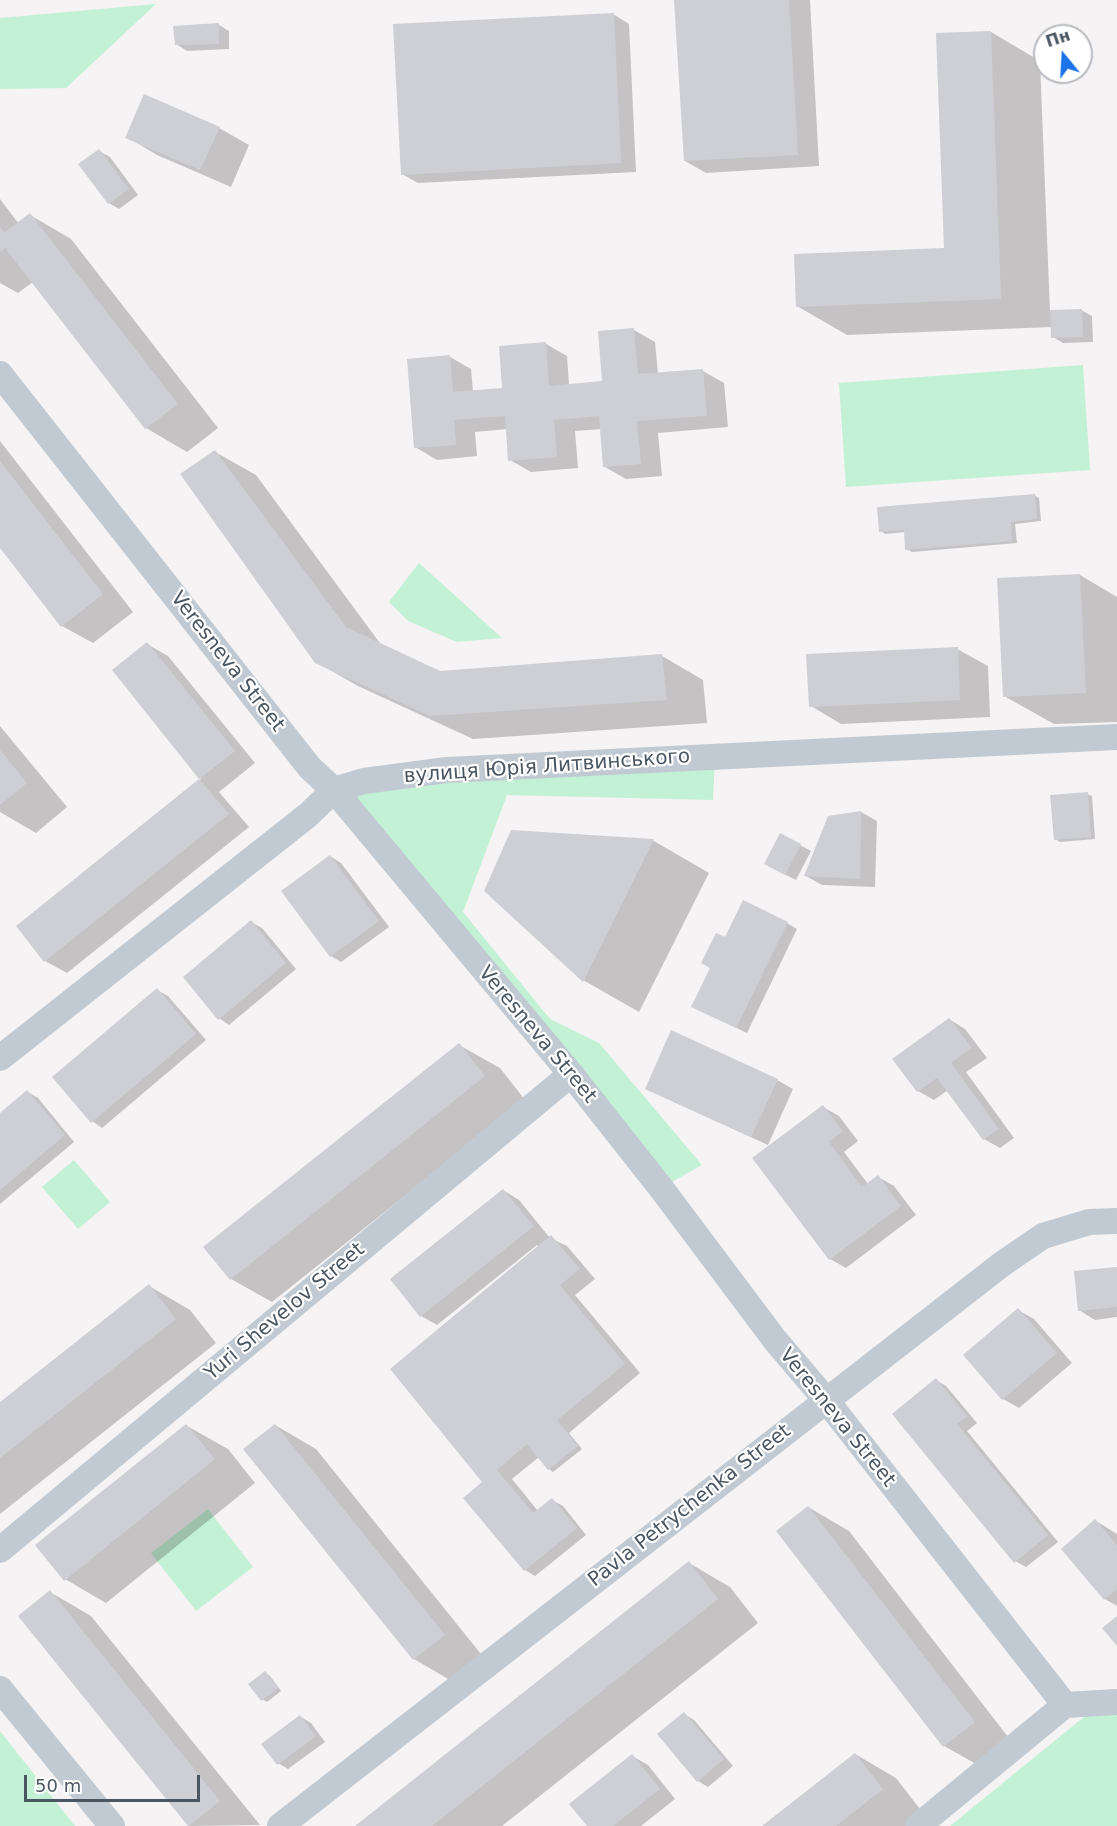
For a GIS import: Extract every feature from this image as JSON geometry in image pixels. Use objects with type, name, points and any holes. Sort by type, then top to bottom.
[{"type":"street","name":"Veresneva Street","points":[[0,374],[310,768],[334,790],[571,1074],[661,1188],[775,1340],[826,1400],[1065,1705]]},
{"type":"street","name":"вулиця Юрія Литвинського","points":[[0,1058],[298,822],[334,790],[364,781],[447,770],[1117,737]]},
{"type":"street","name":"Yuri Shevelov Street","points":[[0,1550],[571,1074]]},
{"type":"street","name":"Pavla Petrychenka Street","points":[[280,1826],[1002,1264],[1043,1236],[1089,1222],[1117,1221]]},
{"type":"street","points":[[0,1689],[112,1826]]},
{"type":"street","points":[[918,1826],[1065,1705],[1117,1702]]},
{"type":"green space","points":[[156,4],[66,88],[0,89],[0,18]]},
{"type":"green space","points":[[1083,365],[1090,470],[846,487],[839,383]]},
{"type":"green space","points":[[419,563],[502,638],[457,642],[408,621],[389,602]]},
{"type":"green space","points":[[715,757],[713,800],[507,795],[463,912],[550,1019],[599,1043],[702,1165],[661,1188],[334,791]]},
{"type":"green space","points":[[74,1160],[110,1202],[78,1229],[42,1187]]},
{"type":"green space","points":[[208,1509],[253,1567],[196,1611],[151,1553]]},
{"type":"green space","points":[[1095,1708],[1117,1708],[1117,1826],[950,1826]]},
{"type":"green space","points":[[0,1731],[75,1826],[0,1826]]},
{"type":"building","points":[[674,0],[789,0],[798,155],[684,161]]},
{"type":"building","points":[[614,13],[621,163],[401,175],[393,24]]},
{"type":"building","points":[[219,23],[219,44],[175,45],[173,26]]},
{"type":"building","points":[[991,31],[1001,299],[796,307],[794,254],[944,248],[936,33]]},
{"type":"building","points":[[144,94],[220,127],[200,170],[125,138]]},
{"type":"building","points":[[99,149],[129,189],[108,204],[78,164]]},
{"type":"building","points":[[30,213],[178,404],[145,429],[5,248],[0,252],[0,227],[4,233]]},
{"type":"building","points":[[1082,309],[1083,337],[1051,338],[1050,310]]},
{"type":"building","points":[[634,328],[638,374],[703,369],[707,416],[637,421],[641,464],[603,467],[599,416],[554,420],[557,457],[508,461],[505,416],[454,420],[456,445],[414,448],[407,359],[450,355],[453,392],[502,388],[499,346],[546,342],[549,386],[602,381],[598,331]]},
{"type":"building","points":[[215,450],[346,627],[440,671],[662,654],[667,700],[430,716],[315,663],[180,474]]},
{"type":"building","points":[[0,461],[103,594],[61,627],[0,548]]},
{"type":"building","points":[[1035,494],[1037,519],[1011,522],[1012,541],[905,550],[904,530],[879,532],[877,507]]},
{"type":"building","points":[[1080,574],[1086,693],[1003,697],[997,578]]},
{"type":"building","points":[[147,642],[235,751],[199,779],[112,670]]},
{"type":"building","points":[[958,647],[960,700],[809,707],[806,654]]},
{"type":"building","points":[[0,750],[27,783],[0,805]]},
{"type":"building","points":[[199,779],[229,814],[44,962],[16,926]]},
{"type":"building","points":[[1088,792],[1091,837],[1054,840],[1050,795]]},
{"type":"building","points":[[861,811],[860,879],[804,876],[828,816]]},
{"type":"building","points":[[511,830],[654,839],[583,982],[484,891]]},
{"type":"building","points":[[780,833],[801,844],[785,875],[764,864]]},
{"type":"building","points":[[330,855],[379,921],[330,957],[281,891]]},
{"type":"building","points":[[743,900],[788,922],[736,1028],[691,1007],[710,968],[701,963],[716,933],[725,937]]},
{"type":"building","points":[[251,920],[286,963],[218,1020],[183,977]]},
{"type":"building","points":[[157,988],[196,1034],[91,1123],[52,1077]]},
{"type":"building","points":[[949,1018],[972,1048],[951,1063],[999,1129],[983,1140],[937,1078],[917,1092],[892,1059]]},
{"type":"building","points":[[671,1030],[778,1079],[751,1137],[645,1089]]},
{"type":"building","points":[[459,1043],[485,1076],[230,1280],[203,1247]]},
{"type":"building","points":[[27,1090],[65,1135],[0,1190],[0,1113]]},
{"type":"building","points":[[823,1105],[843,1131],[829,1142],[862,1187],[878,1175],[901,1206],[829,1260],[752,1158]]},
{"type":"building","points":[[503,1189],[534,1226],[420,1317],[390,1279]]},
{"type":"building","points":[[551,1235],[580,1269],[560,1285],[625,1364],[557,1420],[578,1446],[548,1470],[527,1444],[497,1470],[533,1513],[552,1498],[577,1528],[524,1571],[463,1498],[482,1482],[390,1369]]},
{"type":"building","points":[[1117,1267],[1117,1307],[1078,1311],[1074,1271]]},
{"type":"building","points":[[149,1284],[176,1319],[0,1458],[0,1402]]},
{"type":"building","points":[[1018,1308],[1057,1353],[1002,1400],[963,1355]]},
{"type":"building","points":[[936,1378],[967,1416],[957,1424],[1048,1535],[1014,1563],[892,1414]]},
{"type":"building","points":[[186,1424],[215,1459],[64,1581],[35,1545]]},
{"type":"building","points":[[275,1424],[445,1635],[413,1660],[243,1449]]},
{"type":"building","points":[[808,1506],[975,1722],[943,1747],[776,1531]]},
{"type":"building","points":[[1095,1519],[1117,1545],[1117,1589],[1104,1600],[1061,1549]]},
{"type":"building","points":[[689,1561],[718,1599],[432,1826],[355,1826]]},
{"type":"building","points":[[50,1590],[220,1801],[189,1826],[18,1616]]},
{"type":"building","points":[[1117,1616],[1117,1646],[1102,1628]]},
{"type":"building","points":[[265,1671],[278,1688],[261,1701],[248,1684]]},
{"type":"building","points":[[684,1712],[724,1759],[697,1782],[657,1734]]},
{"type":"building","points":[[300,1715],[316,1736],[277,1765],[261,1744]]},
{"type":"building","points":[[855,1753],[883,1789],[836,1826],[762,1826]]},
{"type":"building","points":[[632,1754],[660,1789],[613,1826],[587,1826],[569,1804]]}]
